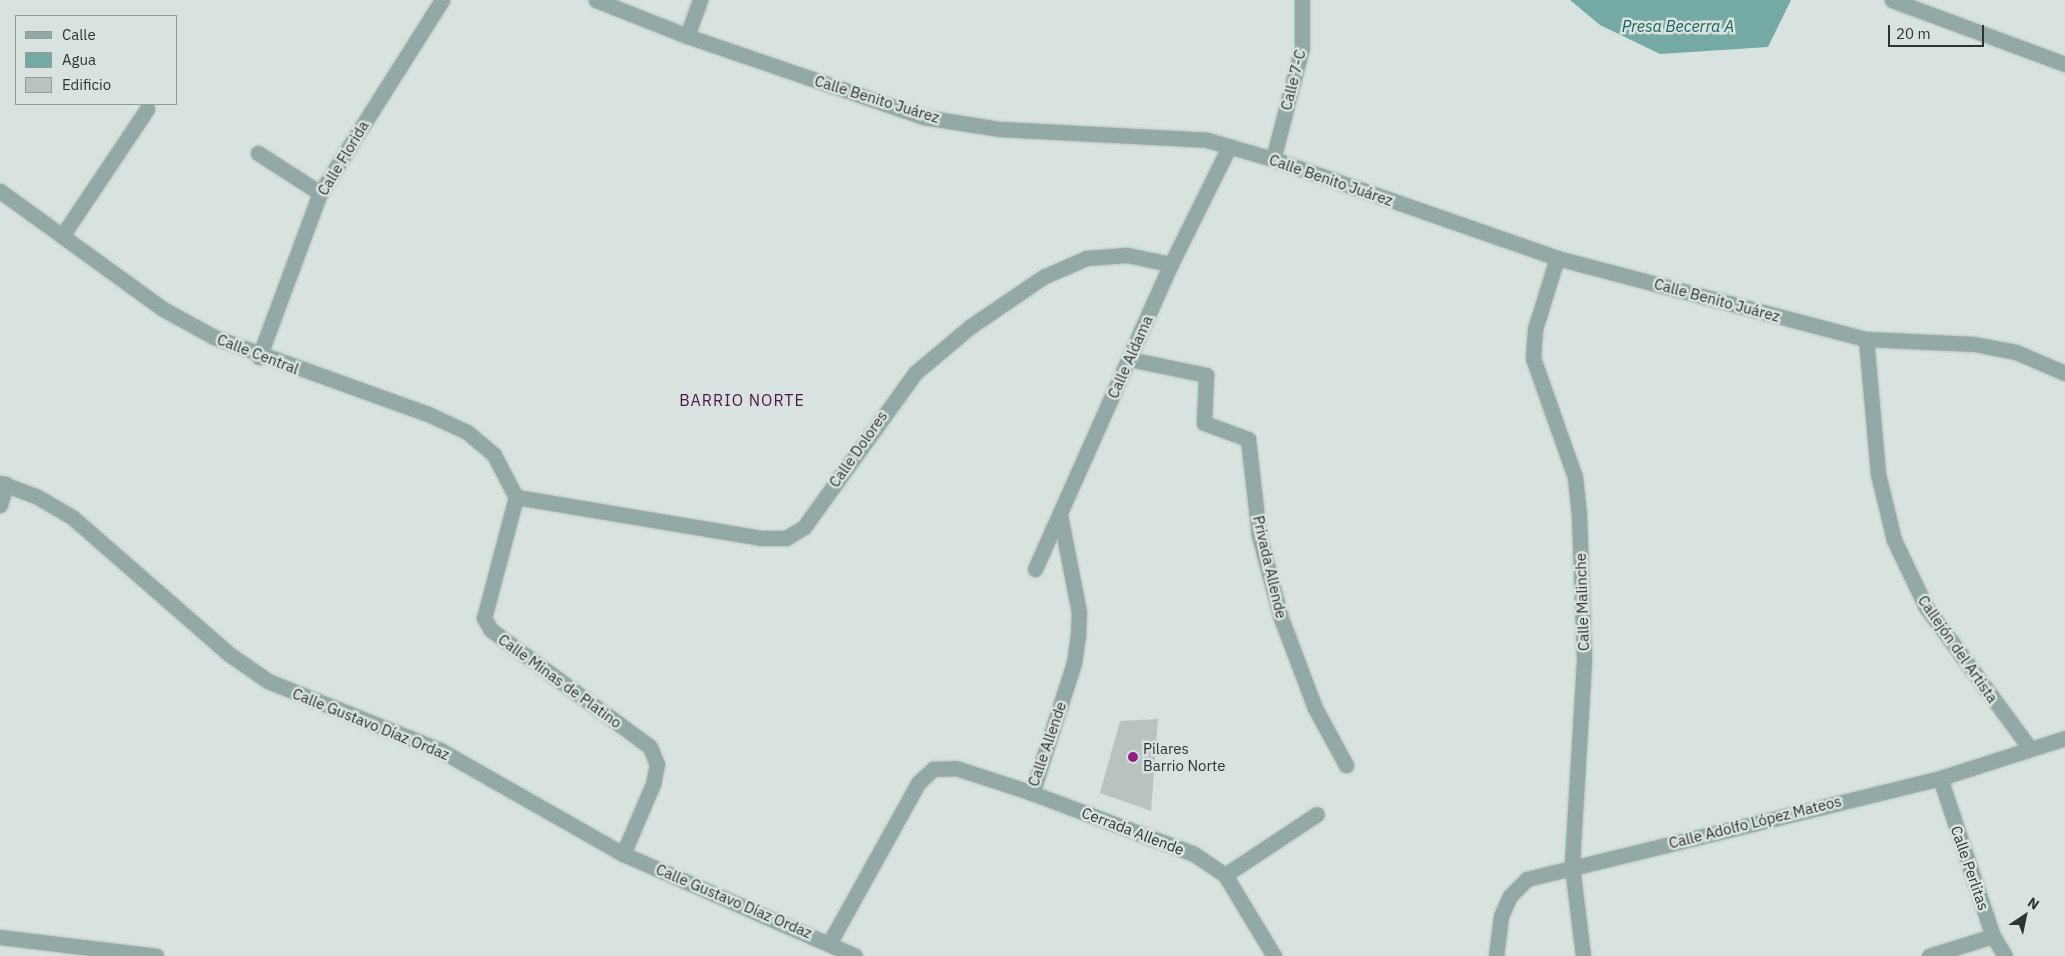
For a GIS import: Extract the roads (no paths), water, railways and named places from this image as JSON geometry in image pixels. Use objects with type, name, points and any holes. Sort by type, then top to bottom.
[{"type":"street","name":"Calle Florida","points":[[259,357],[320,193],[442,0]]},
{"type":"street","name":"Calle Benito Juárez","points":[[596,0],[687,36],[924,117],[1000,129],[1151,134],[1230,147],[1273,159],[1557,258],[1866,339],[1974,344],[2016,352],[2065,373]]},
{"type":"street","points":[[687,36],[700,0]]},
{"type":"street","name":"Calle 7-C","points":[[1273,159],[1302,48],[1302,0]]},
{"type":"street","points":[[1892,0],[2065,64]]},
{"type":"street","points":[[62,236],[147,109]]},
{"type":"street","name":"Calle Aldama","points":[[1035,569],[1171,264],[1230,147]]},
{"type":"street","points":[[258,153],[320,193]]},
{"type":"street","name":"Calle Central","points":[[0,191],[163,309],[259,357],[428,414],[467,432],[494,456],[516,497]]},
{"type":"street","name":"Calle Dolores","points":[[516,497],[761,538],[786,538],[804,527],[915,373],[971,326],[1043,277],[1086,258],[1127,255],[1171,264]]},
{"type":"street","name":"Calle Malinche","points":[[1557,258],[1535,329],[1533,358],[1575,477],[1578,506],[1584,661],[1572,866],[1583,956]]},
{"type":"street","name":"Callejón del Artista","points":[[1866,339],[1878,474],[1894,540],[1926,607],[2028,746]]},
{"type":"street","name":"Privada Allende","points":[[1128,359],[1206,375],[1204,423],[1248,439],[1259,535],[1281,618],[1315,708],[1346,765]]},
{"type":"street","points":[[0,505],[3,484]]},
{"type":"street","name":"Calle Gustavo Díaz Ordaz","points":[[3,484],[72,517],[229,654],[268,681],[440,750],[623,854],[830,942],[855,956]]},
{"type":"street","name":"Calle Minas de Platino","points":[[516,497],[484,618],[491,630],[650,747],[657,764],[653,784],[623,854]]},
{"type":"street","name":"Calle Allende","points":[[830,942],[918,783],[933,769],[956,768],[1032,793],[1074,663],[1078,636],[1078,612],[1060,516]]},
{"type":"street","name":"Calle Adolfo López Mateos","points":[[1496,956],[1501,916],[1510,896],[1527,878],[1940,778],[2028,746],[2065,738]]},
{"type":"street","name":"Calle Perlitas","points":[[1940,778],[1993,936],[2005,956]]},
{"type":"street","name":"Cerrada Allende","points":[[1032,793],[1168,842],[1225,875],[1274,956]]},
{"type":"street","points":[[1225,875],[1318,814]]},
{"type":"street","points":[[1929,956],[1993,936]]},
{"type":"street","points":[[0,937],[156,956]]},
{"type":"water","name":"Presa Becerra A","points":[[1570,0],[1791,0],[1768,47],[1660,54],[1600,25]]},
{"type":"place","name":"Pilares Barrio Norte","points":[[1133,757]]},
{"type":"district","name":"BARRIO NORTE","points":[[742,400]]}]
